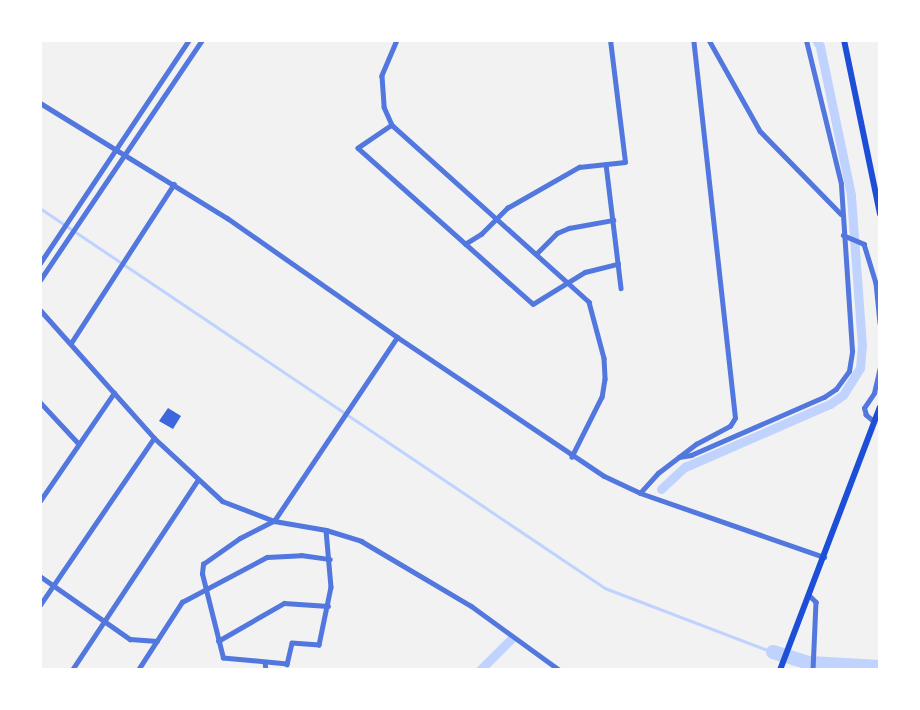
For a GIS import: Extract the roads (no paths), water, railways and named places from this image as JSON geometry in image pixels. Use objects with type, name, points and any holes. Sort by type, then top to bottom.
[{"type":"main road","points":[[844,40],[880,214]]},
{"type":"main road","points":[[780,670],[880,407]]},
{"type":"street","points":[[40,263],[118,151],[189,40]]},
{"type":"street","points":[[40,280],[202,40]]},
{"type":"street","points":[[397,40],[382,76],[384,107],[392,125],[589,302],[606,368],[602,397],[572,457]]},
{"type":"street","points":[[465,244],[507,208],[579,167],[625,162],[610,40]]},
{"type":"street","points":[[640,493],[657,473],[730,426],[735,418],[693,40]]},
{"type":"street","points":[[709,40],[760,131],[842,214]]},
{"type":"street","points":[[679,457],[824,397],[844,380],[852,351],[842,234],[841,184],[806,40]]},
{"type":"street","points":[[40,103],[227,218],[572,457],[640,493],[824,557]]},
{"type":"street","points":[[392,125],[358,148],[533,303],[594,268],[618,264]]},
{"type":"street","points":[[606,164],[621,288]]},
{"type":"street","points":[[71,343],[174,184]]},
{"type":"street","points":[[537,253],[557,233],[569,228],[613,220]]},
{"type":"street","points":[[842,234],[864,244],[876,283],[880,323]]},
{"type":"street","points":[[40,310],[154,438],[197,481],[222,501],[274,521],[326,530],[361,541],[471,606],[559,670]]},
{"type":"street","points":[[326,530],[331,587],[319,645],[292,643],[287,664],[223,658],[202,574],[203,564],[240,538],[274,521],[397,337]]},
{"type":"street","points":[[874,422],[866,415],[864,408],[874,393],[880,367]]},
{"type":"street","points":[[40,500],[115,393]]},
{"type":"street","points":[[40,402],[79,444]]},
{"type":"street","points":[[40,605],[154,438]]},
{"type":"street","points":[[72,670],[197,481]]},
{"type":"street","points":[[138,670],[182,602],[267,557],[301,555],[330,559]]},
{"type":"street","points":[[40,576],[130,639],[157,641]]},
{"type":"street","points":[[809,595],[816,602],[813,670]]},
{"type":"street","points":[[218,641],[284,603],[296,601],[328,606]]},
{"type":"street","points":[[265,662],[266,670]]},
{"type":"waterway","points":[[661,489],[685,467],[830,404],[843,395],[860,368],[862,346],[851,195],[820,46],[816,40]]},
{"type":"waterway","points":[[40,208],[605,588],[773,652]]},
{"type":"waterway","points":[[480,670],[511,639]]},
{"type":"waterway","points":[[773,652],[810,663],[880,667]]}]
